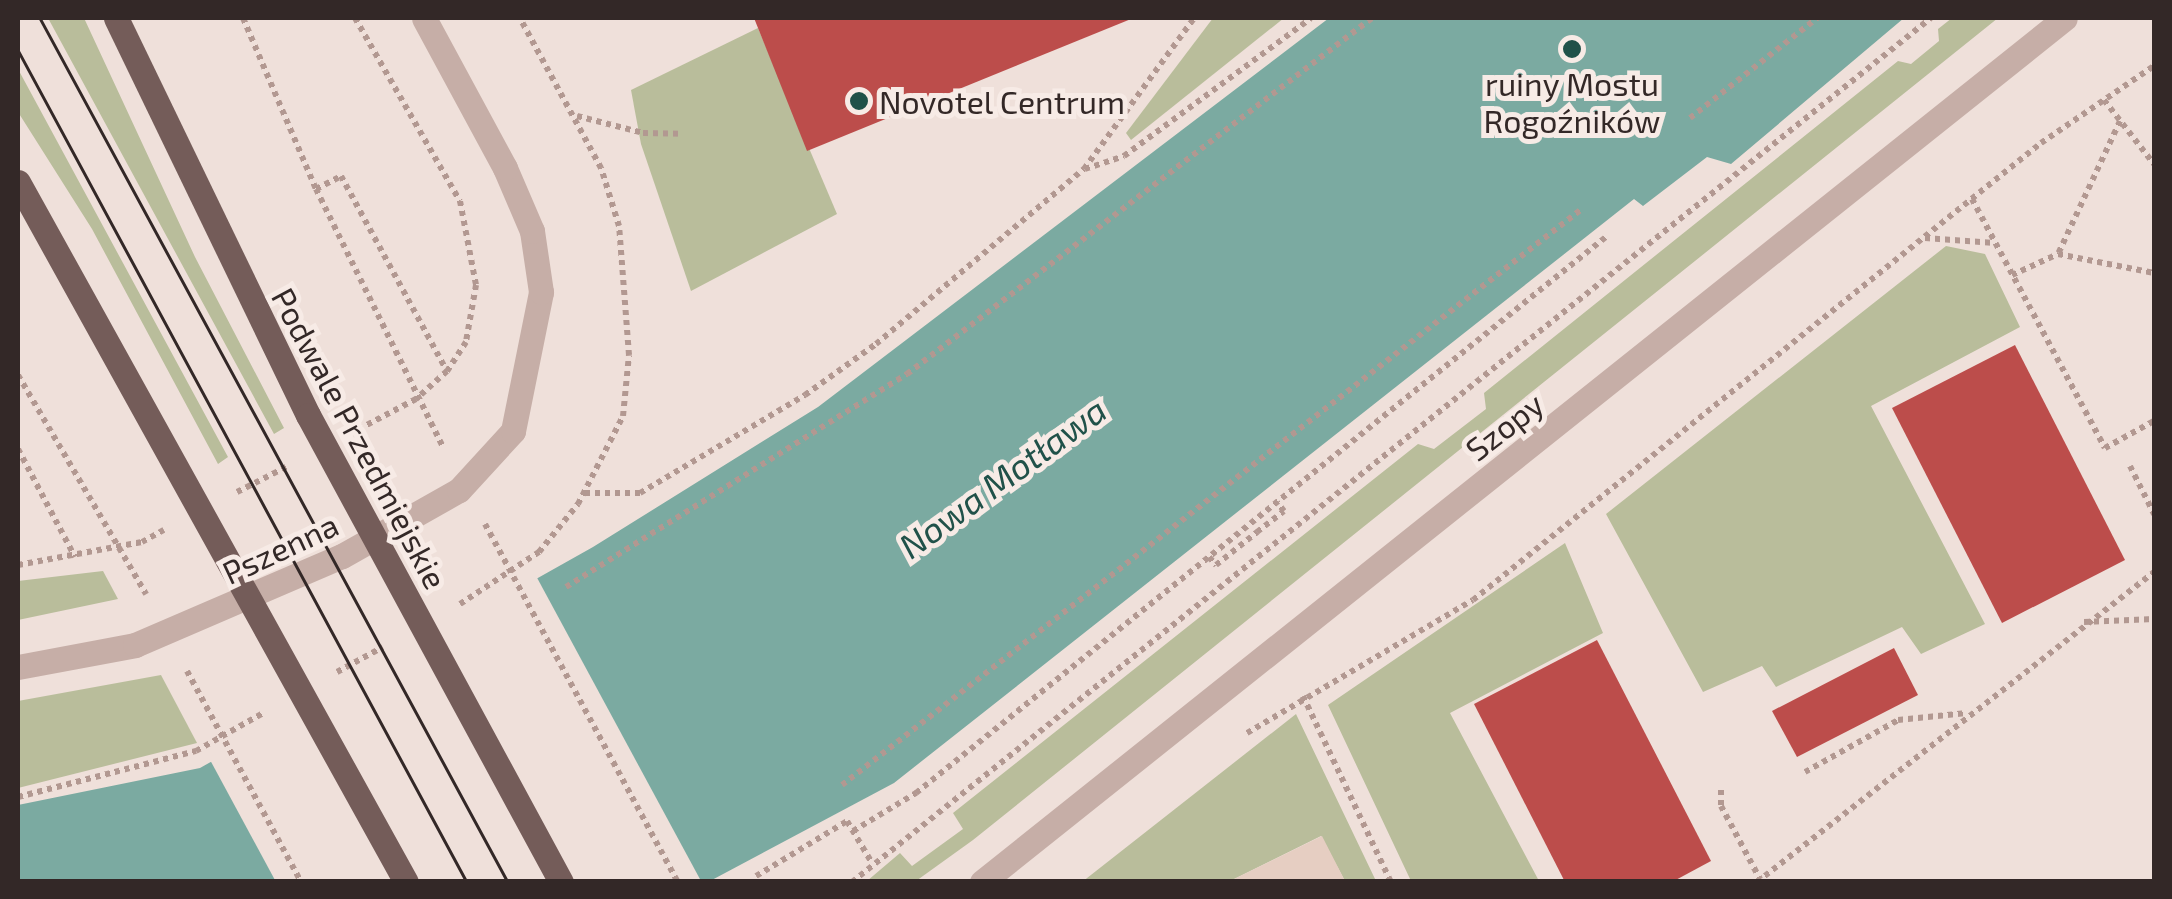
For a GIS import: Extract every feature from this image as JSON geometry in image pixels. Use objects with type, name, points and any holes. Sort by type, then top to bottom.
[{"type":"main road","name":"Podwale Przedmiejskie","points":[[116,18],[308,416],[561,882]]},
{"type":"main road","points":[[18,182],[188,480],[406,882]]},
{"type":"street","name":"Pszenna","points":[[18,667],[135,645],[342,556],[459,490],[513,432],[542,292],[532,231],[506,168],[424,18]]},
{"type":"street","name":"Szopy","points":[[982,882],[2065,18]]},
{"type":"path","points":[[243,18],[316,189],[399,366],[446,452]]},
{"type":"path","points":[[520,18],[601,168],[625,268],[629,356],[623,416],[599,469]]},
{"type":"path","points":[[585,492],[640,493],[805,395],[1084,169],[1194,18]]},
{"type":"path","points":[[1084,169],[1124,156],[1311,18]]},
{"type":"path","points":[[566,587],[906,374],[1372,18]]},
{"type":"path","points":[[1690,118],[1817,18]]},
{"type":"path","points":[[852,882],[1618,273],[1931,18]]},
{"type":"path","points":[[1242,737],[1303,696],[1473,600],[1972,199],[2154,66]]},
{"type":"path","points":[[2104,100],[2154,164]]},
{"type":"path","points":[[576,116],[643,133],[682,134]]},
{"type":"path","points":[[2058,254],[2120,121]]},
{"type":"path","points":[[316,189],[341,176],[447,371]]},
{"type":"path","points":[[1972,199],[2105,448],[2154,421]]},
{"type":"path","points":[[842,785],[1583,208]]},
{"type":"path","points":[[853,831],[916,793],[1607,236]]},
{"type":"path","points":[[1923,238],[1995,243]]},
{"type":"path","points":[[2012,276],[2058,254],[2154,273]]},
{"type":"path","points":[[18,378],[107,522],[153,608]]},
{"type":"path","points":[[18,449],[75,557]]},
{"type":"path","points":[[2130,466],[2154,514]]},
{"type":"path","points":[[1210,557],[1216,566],[1284,511],[1277,502]]},
{"type":"path","points":[[483,520],[678,882]]},
{"type":"path","points":[[1250,538],[1261,554]]},
{"type":"path","points":[[1721,790],[1720,806],[1758,881],[2083,622],[2154,572]]},
{"type":"path","points":[[2083,622],[2154,619]]},
{"type":"path","points":[[181,659],[301,882]]},
{"type":"path","points":[[1303,696],[1391,882]]},
{"type":"path","points":[[1805,772],[1898,720],[1968,713]]},
{"type":"path","points":[[756,876],[847,820],[872,863]]},
{"type":"green space","points":[[48,18],[84,18],[195,257],[284,428],[274,434]]},
{"type":"green space","points":[[1213,18],[1284,18],[1131,140],[1126,133]]},
{"type":"green space","points":[[1952,18],[1998,18],[973,840],[916,881],[867,881],[900,853],[912,866],[963,829],[953,813],[1418,444],[1434,449],[1486,409],[1484,393],[1898,61],[1911,64],[1939,41],[1938,29]]},
{"type":"green space","points":[[758,28],[837,214],[691,291],[641,144],[631,90]]},
{"type":"green space","points":[[18,69],[228,457],[218,464],[92,229],[18,112]]},
{"type":"green space","points":[[1946,246],[1985,254],[2020,327],[1871,406],[1985,624],[1921,654],[1902,627],[1776,687],[1762,666],[1703,692],[1606,514]]},
{"type":"green space","points":[[1565,543],[1603,633],[1450,713],[1539,881],[1411,881],[1328,705]]},
{"type":"green space","points":[[103,571],[118,599],[18,620],[18,581]]},
{"type":"green space","points":[[161,675],[197,743],[18,788],[18,701]]},
{"type":"green space","points":[[1296,714],[1376,881],[1345,881],[1321,836],[1230,881],[1082,882]]},
{"type":"shaded area","points":[[1322,836],[1345,881],[1230,881]]},
{"type":"water","name":"Nowa Motława","points":[[1329,18],[1904,18],[1731,164],[1707,157],[1643,206],[1634,199],[894,783],[710,881],[18,882],[18,805],[200,768],[593,547],[818,407]]},
{"type":"pier","points":[[535,574],[701,881],[276,882],[209,758]]},
{"type":"building","name":"Novotel Centrum","points":[[754,18],[1131,18],[1131,19],[807,151]]},
{"type":"building","points":[[2015,345],[2125,560],[2002,623],[1892,408]]},
{"type":"building","points":[[1597,640],[1711,861],[1672,882],[1565,882],[1474,704]]},
{"type":"building","points":[[1894,648],[1918,695],[1797,757],[1772,711]]},
{"type":"tram line","points":[[40,18],[508,882]]},
{"type":"tram line","points":[[18,50],[467,882]]},
{"type":"place","name":"ruiny Mostu Rogoźników","points":[[1572,49]]},
{"type":"place","name":"Novotel Centrum","points":[[859,101]]}]
